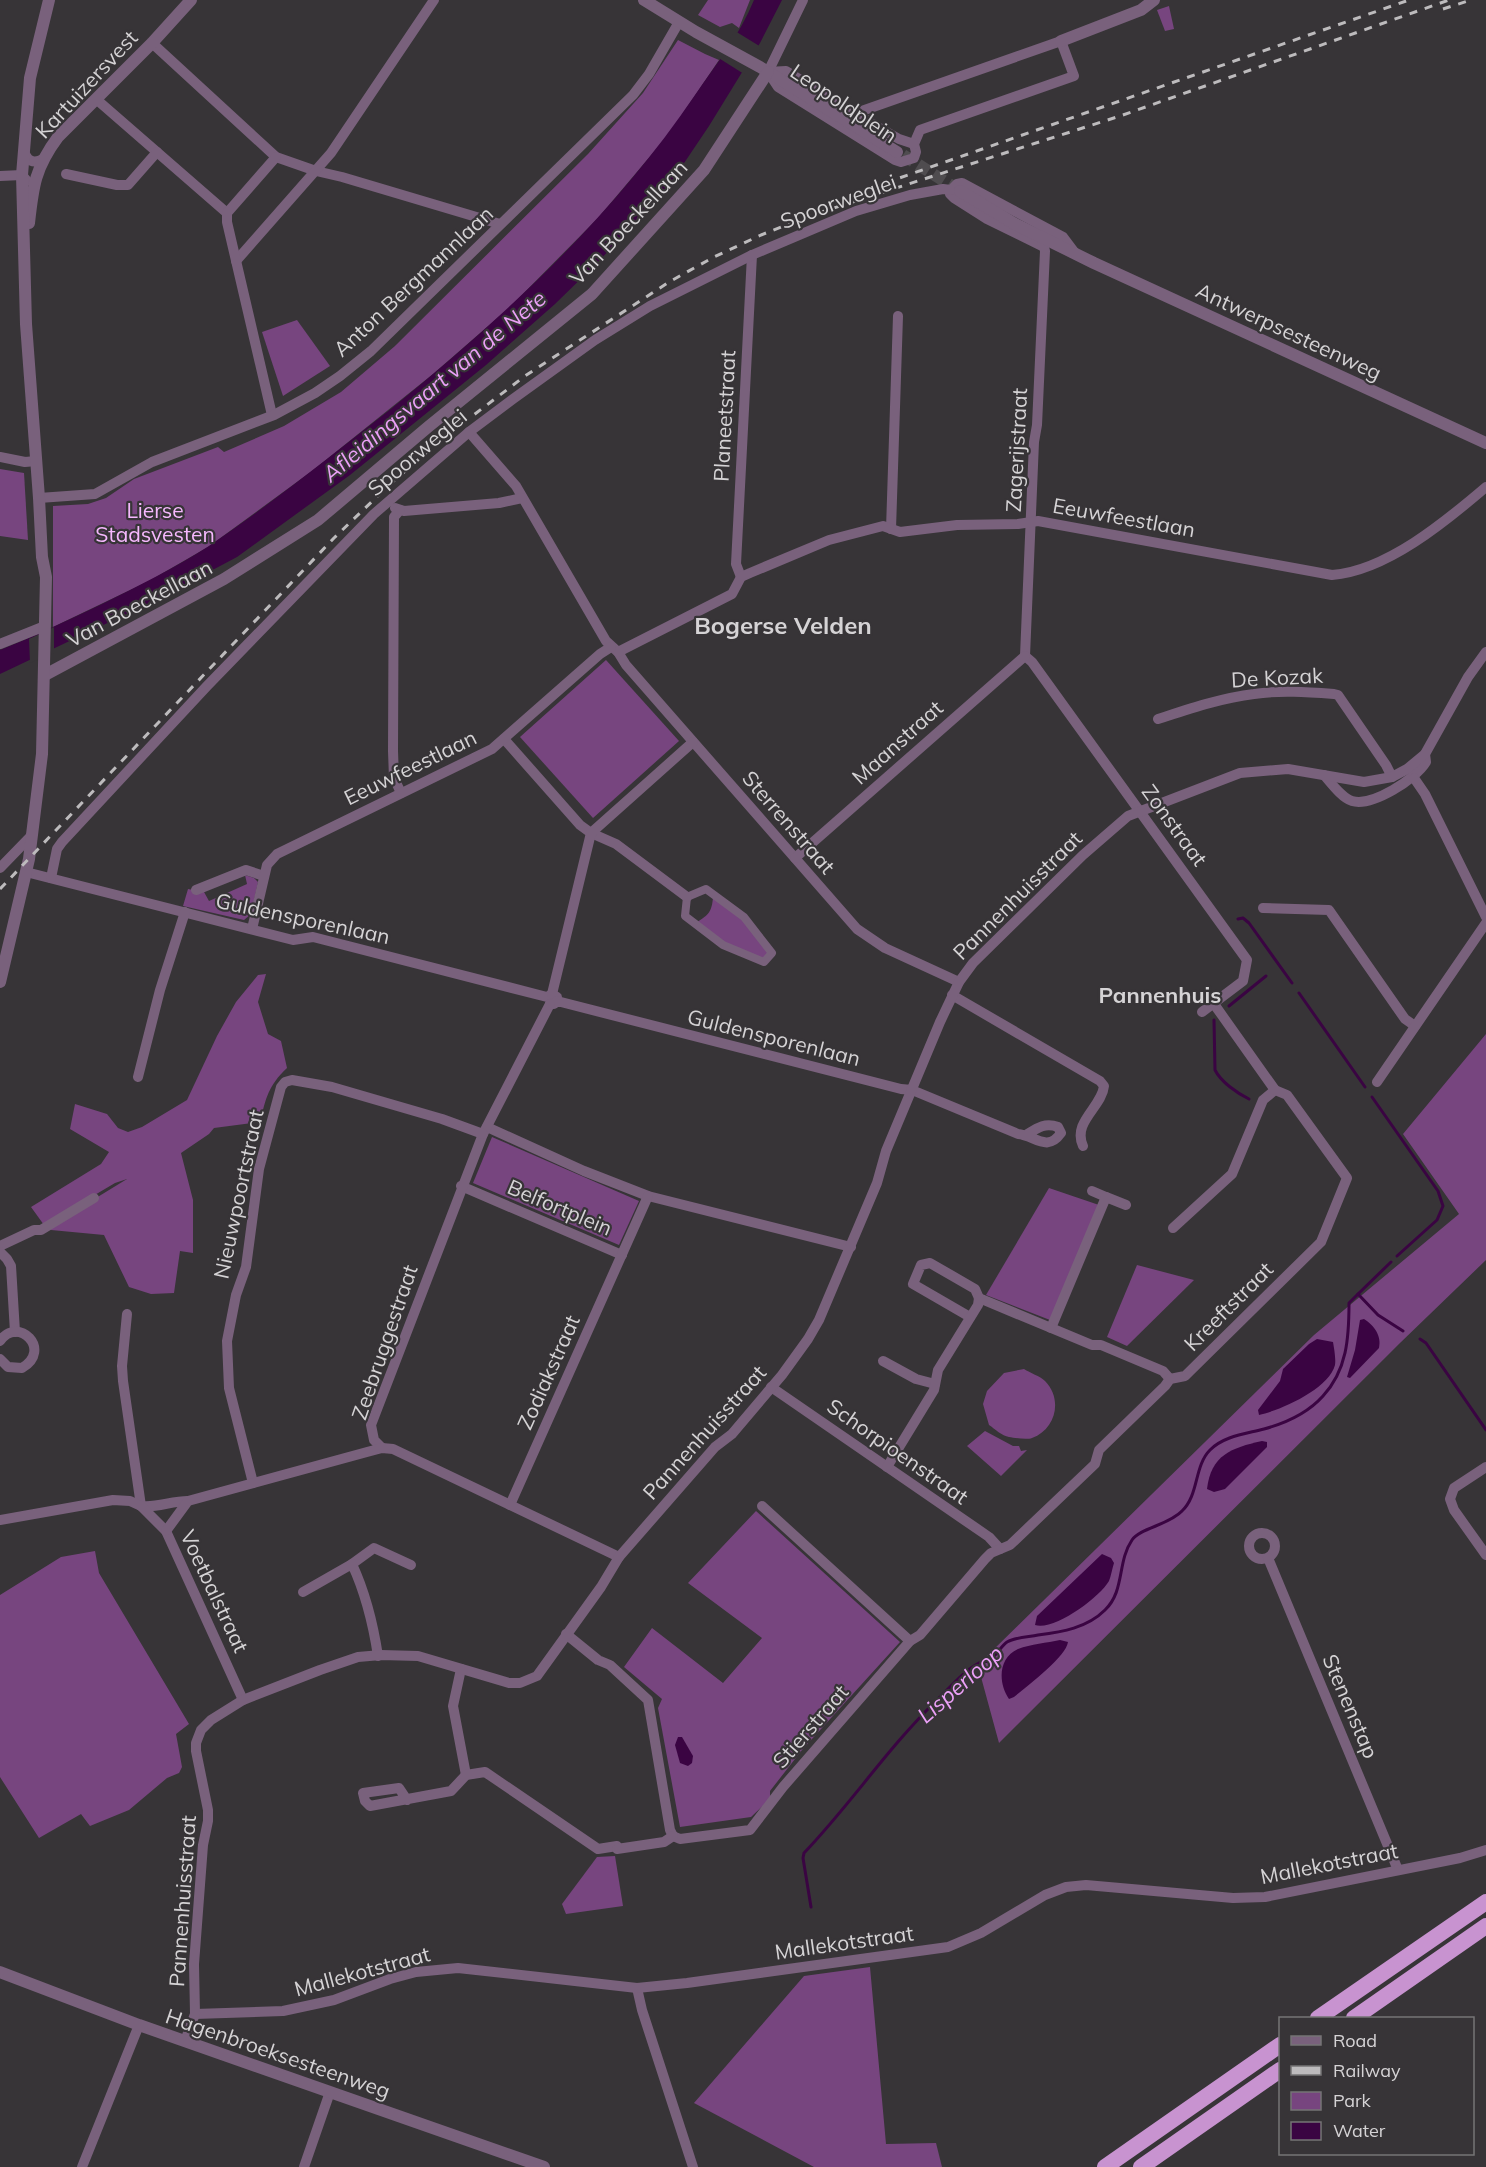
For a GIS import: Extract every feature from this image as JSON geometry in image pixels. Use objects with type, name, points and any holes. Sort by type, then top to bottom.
[{"type":"highway","points":[[1321,2017],[1486,1902]]},
{"type":"highway","points":[[1357,2017],[1486,1926]]},
{"type":"highway","points":[[1105,2167],[1279,2046]]},
{"type":"highway","points":[[1141,2167],[1279,2071]]},
{"type":"street","points":[[0,982],[26,872],[42,754],[46,577],[42,557],[25,294],[22,175],[30,78],[49,0]]},
{"type":"street","name":"Kartuizersvest","points":[[40,165],[58,137],[152,43],[191,0]]},
{"type":"street","points":[[236,261],[331,153],[434,0]]},
{"type":"street","points":[[644,0],[764,69],[897,152]]},
{"type":"street","points":[[764,69],[802,0]]},
{"type":"street","name":"Leopoldplein","points":[[856,113],[1061,41],[1142,10],[1154,0]]},
{"type":"street","name":"Anton Bergmannlaan","points":[[39,498],[95,494],[152,462],[272,415],[315,393],[359,362],[633,95],[649,75],[679,22]]},
{"type":"street","name":"Leopoldplein","points":[[764,69],[778,87],[901,162],[914,158],[916,152],[914,144],[920,130],[1074,76],[1061,41]]},
{"type":"street","points":[[152,43],[276,157],[316,171],[500,224]]},
{"type":"street","name":"Leopoldplein","points":[[764,69],[786,71],[899,139],[914,144]]},
{"type":"street","name":"Van Boeckellaan","points":[[45,675],[224,579],[318,520],[592,294],[704,170],[764,69]]},
{"type":"street","points":[[96,99],[227,213]]},
{"type":"street","points":[[24,151],[29,161],[38,162],[40,165],[25,241]]},
{"type":"street","points":[[66,174],[117,185],[128,185],[157,152]]},
{"type":"street","points":[[272,415],[227,222],[227,213],[276,157]]},
{"type":"street","points":[[0,176],[22,175]]},
{"type":"street","points":[[22,175],[31,185],[33,192]]},
{"type":"street","name":"Zagerijstraat","points":[[951,190],[950,194],[954,198],[987,219],[1044,247],[1038,425],[1034,442],[1025,656]]},
{"type":"street","name":"Antwerpsesteenweg","points":[[951,190],[1075,253],[1486,443]]},
{"type":"street","name":"Spoorweglei","points":[[51,878],[57,849],[62,842],[207,686],[388,501],[469,432],[595,340],[650,306],[752,255],[856,211],[909,195],[951,190]]},
{"type":"street","name":"Planeetstraat","points":[[741,577],[736,564],[752,255]]},
{"type":"street","points":[[891,529],[898,316]]},
{"type":"street","name":"Sterrenstraat","points":[[469,432],[516,486],[606,641],[857,929],[885,948],[959,982]]},
{"type":"street","points":[[0,457],[25,462],[36,461]]},
{"type":"street","name":"Eeuwfeestlaan","points":[[252,929],[267,865],[277,854],[492,749],[600,654],[615,650],[732,594],[741,577],[829,540],[883,526],[900,532],[957,525],[1018,524],[1031,521],[1332,575],[1344,574],[1401,553],[1486,487]]},
{"type":"street","points":[[388,501],[400,510],[522,498]]},
{"type":"street","points":[[400,510],[394,517],[392,717],[394,778],[401,794]]},
{"type":"street","points":[[0,644],[45,628]]},
{"type":"street","name":"Pannenhuisstraat","points":[[184,2041],[195,2014],[194,1964],[203,1845],[208,1821],[196,1743],[201,1730],[211,1720],[243,1700],[344,1661],[378,1656],[418,1656],[509,1683],[520,1683],[537,1676],[601,1587],[619,1557],[715,1447],[732,1434],[791,1364],[819,1320],[877,1183],[886,1151],[952,995],[973,963],[1083,855],[1128,816],[1141,810],[1240,773],[1288,769],[1364,782],[1392,777],[1407,769],[1425,754],[1468,677],[1486,652]]},
{"type":"street","name":"Zonstraat","points":[[1025,656],[1141,810],[1247,960],[1243,981],[1202,1012]]},
{"type":"street","name":"Maanstraat","points":[[795,858],[1025,656]]},
{"type":"street","name":"De Kozak","points":[[1158,719],[1227,698],[1255,693],[1334,694],[1338,695],[1392,777]]},
{"type":"street","points":[[504,739],[580,825],[591,833],[616,844],[687,897]]},
{"type":"street","points":[[591,833],[693,742]]},
{"type":"street","name":"Pannenhuisstraat","points":[[1413,777],[1426,762],[1425,754]]},
{"type":"street","points":[[1323,775],[1354,802],[1378,796],[1413,777],[1425,794],[1486,917]]},
{"type":"street","name":"Zeebruggestraat","points":[[141,1506],[154,1508],[178,1501],[188,1501],[382,1448],[375,1440],[371,1425],[461,1186],[485,1130],[552,999],[591,833]]},
{"type":"street","points":[[0,868],[32,835]]},
{"type":"street","points":[[196,890],[246,870],[264,876]]},
{"type":"street","points":[[26,872],[51,878]]},
{"type":"street","name":"Guldensporenlaan","points":[[51,878],[293,940],[313,937],[912,1090],[1018,1134],[1026,1135]]},
{"type":"street","points":[[706,890],[744,917],[772,953],[764,962],[723,945],[686,916],[687,897],[706,890]]},
{"type":"street","points":[[1263,908],[1329,910],[1405,1019],[1415,1026]]},
{"type":"street","points":[[138,1077],[160,990],[185,912]]},
{"type":"street","points":[[1377,1082],[1486,923]]},
{"type":"street","points":[[952,995],[1100,1081],[1104,1086],[1103,1095],[1089,1113],[1080,1131],[1079,1138],[1083,1146]]},
{"type":"street","name":"Kreeftstraat","points":[[957,1593],[985,1559],[992,1553],[1010,1545],[1095,1464],[1099,1450],[1166,1386],[1170,1379],[1185,1376],[1195,1367],[1321,1242],[1347,1178],[1287,1095],[1275,1090],[1214,1004]]},
{"type":"street","name":"Nieuwpoortstraat","points":[[253,1483],[229,1388],[228,1341],[236,1295],[246,1267],[259,1169],[281,1087],[285,1082],[292,1080],[332,1088],[485,1130]]},
{"type":"street","points":[[1173,1228],[1232,1174],[1263,1100],[1275,1090]]},
{"type":"street","name":"Belfortplein","points":[[461,1186],[622,1255],[648,1197],[485,1130]]},
{"type":"street","points":[[1092,1191],[1126,1205]]},
{"type":"street","points":[[648,1197],[851,1247]]},
{"type":"street","points":[[1051,1328],[1106,1197]]},
{"type":"street","points":[[0,1245],[34,1230],[41,1230],[94,1198]]},
{"type":"street","points":[[0,1252],[11,1266],[15,1332]]},
{"type":"street","name":"Zodiakstraat","points":[[510,1505],[622,1255]]},
{"type":"street","points":[[887,1467],[934,1389],[938,1370],[978,1305],[979,1298],[975,1289],[930,1263],[921,1265],[913,1284],[970,1317]]},
{"type":"street","points":[[979,1298],[1092,1345],[1101,1345],[1163,1371],[1170,1379]]},
{"type":"street","points":[[127,1314],[122,1366],[123,1381],[141,1506]]},
{"type":"street","points":[[0,1341],[8,1333],[26,1334],[31,1338],[35,1352],[32,1360],[22,1368],[8,1367],[0,1359]]},
{"type":"street","points":[[883,1361],[916,1379],[935,1384]]},
{"type":"street","name":"Schorpioenstraat","points":[[771,1387],[989,1537],[1000,1550]]},
{"type":"street","points":[[382,1448],[393,1449],[619,1557]]},
{"type":"street","points":[[1486,1467],[1454,1488],[1450,1499],[1454,1510],[1486,1555]]},
{"type":"street","points":[[0,1520],[113,1500],[130,1501],[141,1506]]},
{"type":"street","points":[[166,1531],[188,1501]]},
{"type":"street","name":"Voetbalstraat","points":[[141,1506],[166,1531],[243,1700]]},
{"type":"street","points":[[762,1506],[910,1641]]},
{"type":"street","points":[[303,1592],[375,1548],[411,1565]]},
{"type":"street","name":"Stenenstap","points":[[1268,1558],[1398,1870]]},
{"type":"street","points":[[352,1564],[362,1584],[373,1621],[378,1656]]},
{"type":"street","name":"Stierstraat","points":[[466,1775],[486,1772],[598,1849],[664,1842],[673,1836],[680,1839],[750,1830],[783,1787],[910,1641],[920,1635],[957,1593]]},
{"type":"street","points":[[566,1634],[598,1660],[609,1665],[648,1700],[670,1830],[673,1836]]},
{"type":"street","points":[[407,1800],[451,1791],[466,1775],[453,1706],[461,1669]]},
{"type":"street","name":"Mallekotstraat","points":[[195,2014],[283,2012],[334,2000],[416,1972],[458,1968],[637,1988],[721,1979],[948,1947],[981,1934],[1045,1895],[1066,1887],[1086,1885],[1233,1898],[1265,1897],[1460,1858],[1486,1850]]},
{"type":"street","name":"Hagenbroeksesteenweg","points":[[0,1971],[328,2097],[544,2167]]},
{"type":"street","points":[[637,1988],[693,2167]]},
{"type":"street","points":[[82,2167],[139,2025]]},
{"type":"street","points":[[304,2167],[328,2097]]},
{"type":"green space","points":[[708,0],[750,0],[739,28],[732,23],[720,27],[698,15]]},
{"type":"green space","points":[[1169,6],[1174,29],[1165,31],[1157,10]]},
{"type":"green space","name":"Lierse Stadsvesten","points":[[678,40],[719,60],[669,134],[598,218],[510,307],[433,374],[312,471],[208,547],[149,581],[53,627],[53,506],[88,504],[106,498],[134,479],[218,447],[224,452],[284,426],[341,392],[395,346],[588,154],[643,93]]},
{"type":"green space","points":[[297,320],[330,366],[283,396],[262,332]]},
{"type":"green space","points":[[0,469],[24,473],[28,540],[0,536]]},
{"type":"green space","points":[[606,660],[679,741],[593,818],[520,737]]},
{"type":"green space","points":[[245,875],[258,882],[251,914],[244,920],[183,906],[188,889],[204,892],[209,901],[247,884]]},
{"type":"green space","points":[[713,897],[743,920],[769,953],[763,960],[725,943],[697,922],[709,912]]},
{"type":"green space","points":[[266,974],[258,1002],[268,1034],[281,1041],[287,1068],[269,1093],[260,1122],[214,1128],[181,1153],[193,1200],[193,1253],[180,1251],[174,1293],[151,1294],[129,1287],[104,1235],[51,1230],[52,1225],[127,1179],[115,1183],[44,1225],[31,1207],[101,1164],[109,1152],[70,1129],[75,1104],[107,1114],[118,1128],[128,1132],[142,1127],[187,1100],[236,1002],[258,975]]},
{"type":"green space","points":[[1486,1034],[1486,1260],[999,1743],[978,1666],[1314,1335],[1459,1214],[1403,1134]]},
{"type":"green space","points":[[492,1137],[639,1201],[619,1245],[473,1183]]},
{"type":"green space","points":[[1049,1188],[1099,1205],[1050,1320],[986,1295]]},
{"type":"green space","points":[[1137,1265],[1194,1280],[1127,1346],[1107,1337]]},
{"type":"green space","points":[[1024,1369],[1045,1381],[1051,1388],[1055,1405],[1047,1428],[1040,1434],[1027,1439],[1006,1436],[989,1425],[983,1404],[987,1391],[1004,1373]]},
{"type":"green space","points":[[985,1431],[1013,1446],[1019,1446],[1021,1451],[1027,1450],[1001,1476],[967,1446]]},
{"type":"green space","points":[[756,1511],[900,1642],[802,1750],[770,1791],[770,1799],[751,1817],[680,1827],[658,1708],[662,1699],[624,1667],[652,1628],[723,1683],[762,1638],[688,1583]]},
{"type":"green space","points":[[95,1551],[99,1573],[189,1724],[176,1734],[182,1767],[179,1773],[167,1778],[129,1810],[90,1826],[81,1814],[39,1838],[0,1777],[0,1595],[61,1557]]},
{"type":"green space","points":[[615,1856],[623,1906],[566,1914],[562,1904],[597,1857]]},
{"type":"green space","points":[[870,1967],[886,2144],[936,2143],[942,2167],[814,2167],[694,2103],[804,1976]]},
{"type":"water","name":"Afleidingsvaart van de Nete","points":[[754,0],[782,0],[760,43],[709,126],[676,175],[642,216],[555,304],[486,365],[350,475],[237,557],[156,600],[0,674],[0,650],[102,604],[209,546],[279,496],[392,408],[475,337],[555,262],[629,182],[719,61],[742,25]]},
{"type":"water","points":[[1364,1319],[1376,1331],[1380,1344],[1379,1348],[1350,1378],[1347,1377],[1360,1320]]},
{"type":"water","points":[[1317,1339],[1333,1342],[1335,1365],[1331,1374],[1303,1397],[1259,1415],[1258,1410],[1280,1381],[1283,1369]]},
{"type":"water","points":[[1262,1441],[1267,1442],[1267,1447],[1225,1489],[1214,1492],[1207,1489],[1213,1468],[1224,1455],[1232,1450]]},
{"type":"water","points":[[1102,1554],[1111,1558],[1114,1563],[1109,1581],[1104,1588],[1086,1604],[1064,1618],[1043,1626],[1035,1625],[1037,1616]]},
{"type":"water","points":[[1060,1640],[1068,1642],[1061,1655],[1036,1679],[1009,1699],[1003,1686],[1002,1671],[1011,1653],[1018,1649]]},
{"type":"water","points":[[678,1737],[682,1737],[693,1756],[692,1763],[688,1766],[680,1763],[675,1745]]},
{"type":"pier","points":[[735,31],[761,47],[744,74],[717,57]]},
{"type":"pier","points":[[54,627],[54,653],[30,663],[29,639]]},
{"type":"waterway","points":[[1238,919],[1243,918],[1249,923],[1292,983]]},
{"type":"waterway","points":[[1229,1006],[1266,976]]},
{"type":"waterway","points":[[1299,993],[1365,1087]]},
{"type":"waterway","points":[[1214,1020],[1215,1070],[1230,1087],[1249,1099]]},
{"type":"waterway","points":[[1372,1097],[1438,1191],[1443,1206],[1437,1220],[1397,1256]]},
{"type":"waterway","points":[[1391,1262],[1358,1294],[1378,1315],[1403,1331]]},
{"type":"waterway","name":"Lisperloop","points":[[811,1907],[804,1853],[917,1720],[961,1676],[979,1663],[991,1660],[1007,1642],[1074,1628],[1090,1621],[1105,1610],[1116,1594],[1124,1558],[1132,1540],[1141,1532],[1170,1520],[1182,1511],[1191,1497],[1201,1464],[1210,1450],[1228,1439],[1288,1421],[1303,1413],[1323,1396],[1342,1364],[1347,1341],[1349,1303],[1358,1294]]},
{"type":"waterway","points":[[1420,1339],[1426,1343],[1486,1430]]},
{"type":"tunnel","points":[[903,155],[960,191]]},
{"type":"railway","points":[[885,183],[1409,0]]},
{"type":"railway","points":[[0,889],[334,538],[387,487],[442,439],[525,376],[669,282],[714,257],[809,216],[1120,116],[1449,0]]},
{"type":"railway","points":[[1443,9],[1471,0]]},
{"type":"district","name":"Bogerse Velden","points":[[783,625]]},
{"type":"district","name":"Pannenhuis","points":[[1160,995]]}]
